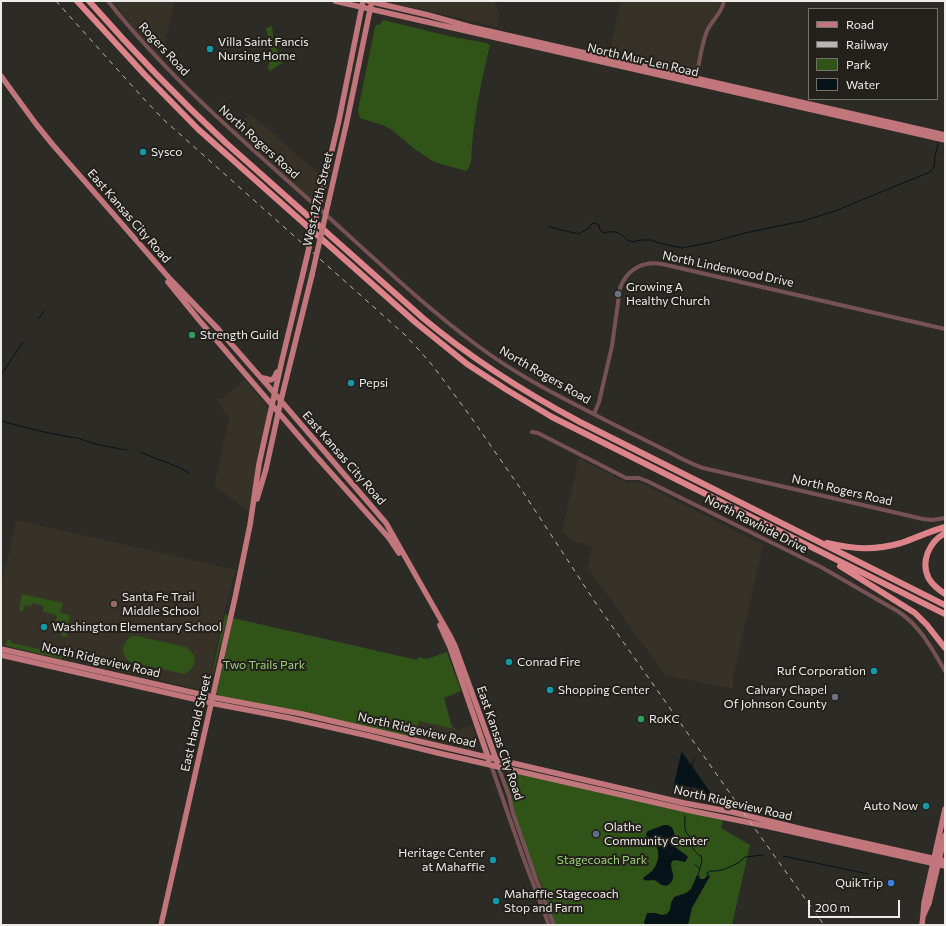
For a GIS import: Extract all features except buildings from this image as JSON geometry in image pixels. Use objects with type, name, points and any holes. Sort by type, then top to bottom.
[{"type":"highway","points":[[77,1],[145,75],[216,145],[415,322],[467,364],[552,417],[945,614]]},
{"type":"highway","points":[[88,1],[151,70],[201,119],[407,304],[456,345],[507,380],[554,408],[945,604]]},
{"type":"highway","points":[[816,540],[849,548],[869,549],[898,544],[945,527]]},
{"type":"highway","points":[[945,533],[931,545],[927,554],[926,566],[932,583],[945,594]]},
{"type":"highway","points":[[814,549],[915,613],[927,625],[945,648]]},
{"type":"main road","name":"North Mur-Len Road","points":[[335,1],[363,4],[370,9],[945,135]]},
{"type":"main road","name":"North Mur-Len Road","points":[[371,1],[471,27],[945,140]]},
{"type":"main road","name":"West 127th Street","points":[[281,400],[312,275],[347,122],[371,1]]},
{"type":"main road","name":"West 127th Street","points":[[275,393],[339,120],[363,4]]},
{"type":"main road","name":"East Kansas City Road","points":[[1,76],[53,145],[170,280],[219,330],[275,393],[390,530],[450,634],[498,766]]},
{"type":"main road","name":"East Kansas City Road","points":[[1,82],[50,148],[168,282],[396,548],[446,635],[491,765]]},
{"type":"main road","points":[[261,378],[270,380],[274,378],[282,360]]},
{"type":"main road","name":"East Harold Street","points":[[250,525],[259,464],[275,393]]},
{"type":"main road","name":"East Harold Street","points":[[161,925],[250,525],[266,469],[281,400]]},
{"type":"main road","points":[[274,428],[280,424],[290,426]]},
{"type":"main road","name":"North Ridgeview Road","points":[[1,649],[212,700],[685,809],[938,861]]},
{"type":"main road","name":"North Ridgeview Road","points":[[1,654],[212,700],[302,714],[684,803],[732,812],[938,861],[945,866]]},
{"type":"main road","points":[[938,861],[945,809]]},
{"type":"main road","points":[[922,925],[924,903],[945,835]]},
{"type":"street","name":"Rogers Road","points":[[108,1],[141,40],[208,108]]},
{"type":"street","points":[[696,80],[707,31],[721,11],[724,1]]},
{"type":"street","name":"North Rogers Road","points":[[208,108],[398,280],[462,333],[513,370],[560,397],[690,463],[703,468],[923,519],[932,520],[945,518]]},
{"type":"street","name":"North Lindenwood Drive","points":[[594,414],[599,402],[612,346],[620,288],[628,274],[642,265],[651,263],[662,264],[945,329]]},
{"type":"street","name":"North Rawhide Drive","points":[[532,432],[538,433],[626,478],[639,478],[648,481],[821,567],[906,617],[925,638],[945,671]]},
{"type":"street","name":"East Kansas City Road","points":[[491,765],[523,857],[549,925]]},
{"type":"street","name":"East Kansas City Road","points":[[498,766],[532,869],[554,925]]},
{"type":"shaded area","points":[[113,1],[174,1],[162,60],[139,35]]},
{"type":"shaded area","points":[[384,1],[494,1],[499,15],[498,27]]},
{"type":"shaded area","points":[[621,1],[722,1],[705,29],[695,72],[609,53]]},
{"type":"shaded area","points":[[250,113],[321,176],[314,202],[234,130]]},
{"type":"shaded area","points":[[245,380],[268,409],[248,511],[214,486],[229,418],[215,398],[221,399]]},
{"type":"shaded area","points":[[579,458],[627,483],[641,483],[763,545],[733,677],[733,689],[665,675],[588,568],[592,546],[576,542],[562,532]]},
{"type":"shaded area","name":"Santa Fe Trail Middle School","points":[[16,520],[236,570],[225,608],[207,691],[1,645],[1,589]]},
{"type":"shaded area","points":[[419,721],[458,730],[472,725],[478,743],[477,748],[474,751],[414,739]]},
{"type":"green space","points":[[383,20],[453,37],[487,43],[490,45],[477,108],[473,133],[471,162],[466,171],[434,162],[416,150],[392,130],[385,126],[360,118],[358,110],[375,27]]},
{"type":"green space","points":[[272,26],[274,44],[284,62],[270,71],[268,68],[272,53],[266,28]]},
{"type":"green space","points":[[22,594],[63,603],[60,613],[70,615],[66,635],[68,635],[68,637],[61,636],[63,622],[56,621],[57,615],[43,611],[44,606],[32,603],[31,606],[24,606],[23,611],[19,611]]},
{"type":"green space","points":[[225,614],[228,616],[210,682]]},
{"type":"green space","name":"Two Trails Park","points":[[233,618],[417,660],[418,657],[427,659],[447,652],[461,691],[444,698],[452,727],[458,730],[419,721],[414,739],[218,696],[217,691]]},
{"type":"green space","points":[[132,636],[186,647],[193,654],[195,661],[194,665],[184,674],[130,662],[125,656],[123,649],[128,639]]},
{"type":"green space","points":[[8,640],[11,640],[11,643],[53,652],[54,650],[63,655],[61,659],[7,646],[5,645]]},
{"type":"green space","name":"Stagecoach Park","points":[[513,772],[723,819],[721,828],[750,845],[732,925],[556,925],[513,809],[507,777]]},
{"type":"water","points":[[682,752],[713,796],[713,801],[698,797],[698,788],[683,786],[681,793],[675,792],[673,789]]},
{"type":"water","points":[[668,825],[673,829],[675,836],[675,847],[688,857],[685,862],[676,860],[672,861],[671,866],[673,879],[671,883],[665,886],[654,880],[644,880],[643,878],[652,871],[658,859],[656,845],[647,837],[646,834],[648,831]]},
{"type":"water","points":[[697,875],[700,879],[704,879],[709,875],[710,876],[692,908],[688,925],[645,925],[644,922],[647,913],[662,915],[667,914],[670,910],[674,897],[686,893],[691,889]]},
{"type":"waterway","points":[[548,226],[578,234],[589,228],[591,224],[595,223],[599,225],[600,230],[604,233],[617,232],[627,240],[633,242],[651,240],[682,248],[712,242],[745,233],[803,221],[835,211],[930,172],[934,167],[938,144]]},
{"type":"waterway","points":[[38,319],[44,311]]},
{"type":"waterway","points":[[1,375],[23,342]]},
{"type":"waterway","points":[[1,421],[39,431],[127,450]]},
{"type":"waterway","points":[[140,452],[183,469],[190,474]]},
{"type":"waterway","points":[[692,768],[695,759]]},
{"type":"waterway","points":[[689,797],[691,787]]},
{"type":"waterway","points":[[685,816],[686,832],[689,835],[694,850],[701,856],[702,861],[698,875]]},
{"type":"waterway","points":[[708,876],[707,873],[710,871],[725,869],[738,863],[745,857],[763,855]]},
{"type":"waterway","points":[[783,856],[868,874]]},
{"type":"waterway","points":[[695,865],[699,868]]},
{"type":"railway","points":[[56,1],[164,120],[404,334],[433,366],[523,492],[595,602],[824,925]]},
{"type":"place","name":"Villa Saint Fancis Nursing Home","points":[[210,49]]},
{"type":"place","name":"Sysco","points":[[143,152]]},
{"type":"place","name":"Growing A Healthy Church","points":[[618,294]]},
{"type":"place","name":"Strength Guild","points":[[192,335]]},
{"type":"place","name":"Pepsi","points":[[351,383]]},
{"type":"place","name":"Santa Fe Trail Middle School","points":[[114,604]]},
{"type":"place","name":"Washington Elementary School","points":[[44,627]]},
{"type":"place","name":"Conrad Fire","points":[[509,662]]},
{"type":"place","name":"Ruf Corporation","points":[[874,671]]},
{"type":"place","name":"Shopping Center","points":[[550,690]]},
{"type":"place","name":"Calvary Chapel Of Johnson County","points":[[835,697]]},
{"type":"place","name":"RoKC","points":[[641,719]]},
{"type":"place","name":"Auto Now","points":[[926,806]]},
{"type":"place","name":"Olathe Community Center","points":[[596,834]]},
{"type":"place","name":"Heritage Center at Mahaffie","points":[[493,860]]},
{"type":"place","name":"QuikTrip","points":[[891,883]]},
{"type":"place","name":"Mahaffie Stagecoach Stop and Farm","points":[[496,901]]}]
